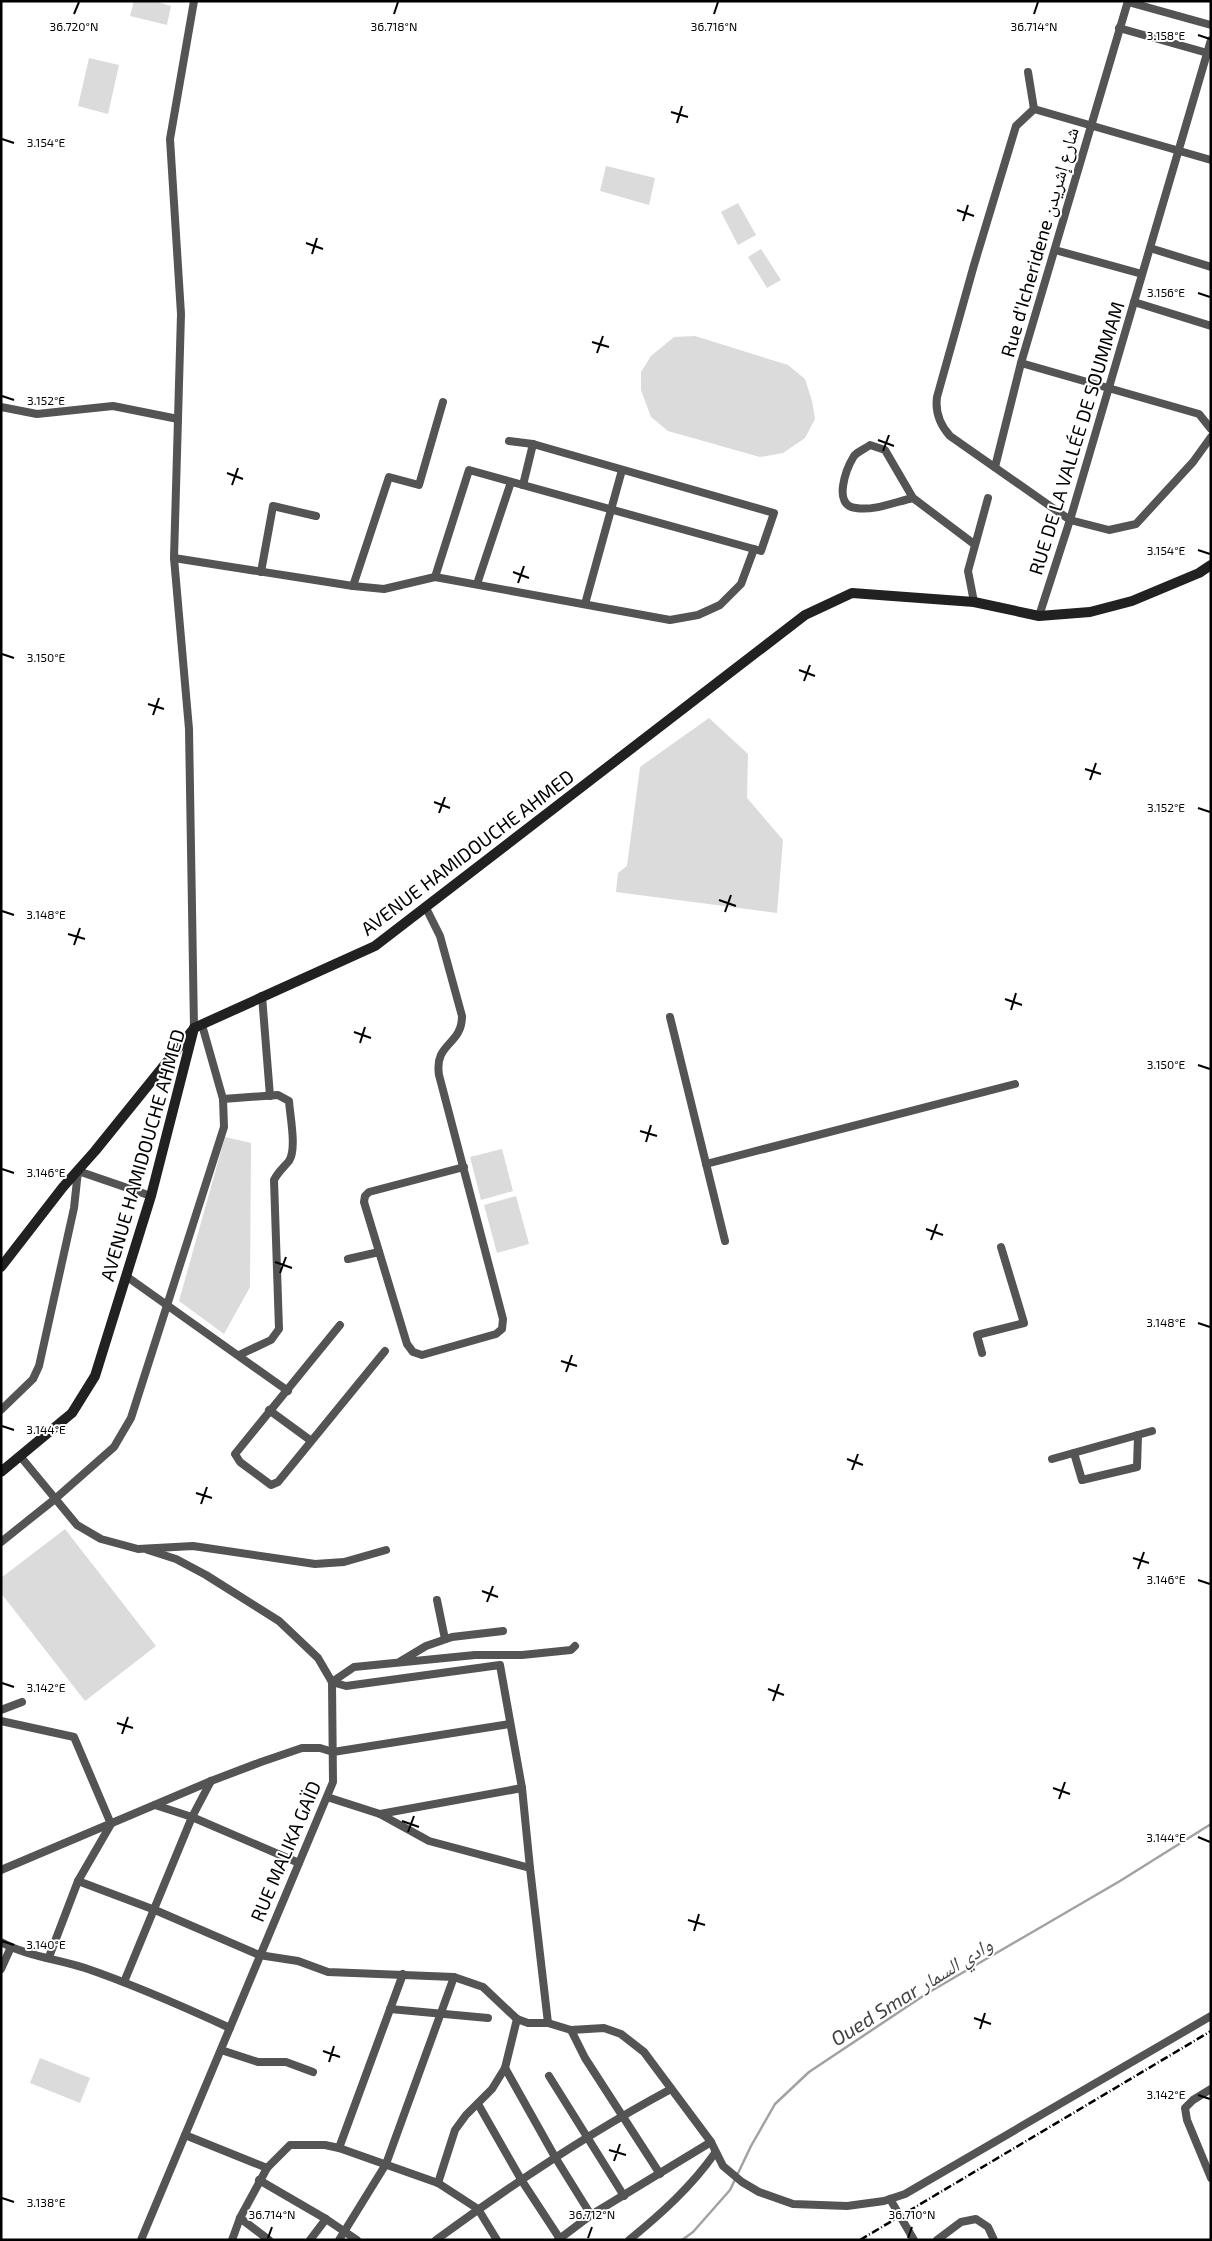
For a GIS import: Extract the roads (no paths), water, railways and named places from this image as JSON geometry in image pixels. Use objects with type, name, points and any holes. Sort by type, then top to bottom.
[{"type":"main road","name":"AVENUE HAMIDOUCHE AHMED","points":[[1,1472],[72,1413],[95,1376],[151,1196],[198,1027],[262,996],[375,946],[805,615],[852,593],[974,602],[1039,616],[1090,612],[1132,602],[1199,573],[1211,565]]},
{"type":"main road","points":[[1,1267],[62,1187],[78,1171],[198,1027]]},
{"type":"street","points":[[1,1542],[55,1499],[114,1447],[131,1418],[224,1127],[223,1099],[198,1027],[189,729],[174,558],[181,314],[170,139],[194,1]]},
{"type":"street","points":[[1128,2],[1211,25]]},
{"type":"street","name":"Rue d'Icheridene شارع إشريدن","points":[[995,467],[1021,363],[1128,2]]},
{"type":"street","points":[[1119,28],[1209,54]]},
{"type":"street","name":"RUE DE LA VALLÉE DE SOUMMAM","points":[[1039,616],[1070,520],[1178,151],[1209,54],[1211,40]]},
{"type":"street","points":[[1028,72],[1034,109]]},
{"type":"street","points":[[1034,109],[1211,160]]},
{"type":"street","points":[[1034,109],[1016,126],[974,265],[936,407],[942,426],[950,436],[1070,520],[1109,530],[1136,524],[1193,462],[1211,438]]},
{"type":"street","points":[[1150,248],[1211,267]]},
{"type":"street","points":[[1055,250],[1142,274]]},
{"type":"street","points":[[1134,302],[1211,326]]},
{"type":"street","points":[[1021,363],[1199,414],[1211,430]]},
{"type":"street","points":[[353,586],[389,477],[419,484],[443,402]]},
{"type":"street","points":[[1,407],[37,414],[87,407],[113,406],[178,419]]},
{"type":"street","points":[[435,577],[469,470],[761,551],[774,513],[533,444],[509,441]]},
{"type":"street","points":[[523,485],[533,444]]},
{"type":"street","points":[[913,498],[871,508],[854,509],[844,502],[842,495],[844,478],[855,455],[870,445],[885,450],[913,498],[974,544]]},
{"type":"street","points":[[585,604],[622,470]]},
{"type":"street","points":[[477,584],[511,482]]},
{"type":"street","points":[[974,602],[968,571],[988,498]]},
{"type":"street","points":[[261,572],[272,506],[316,516]]},
{"type":"street","points":[[174,558],[353,586],[384,589],[435,577],[670,620],[698,615],[720,605],[741,584],[754,549]]},
{"type":"street","points":[[426,908],[440,936],[462,1016],[462,1026],[457,1036],[444,1048],[437,1062],[503,1319],[502,1329],[496,1334],[422,1354],[413,1352],[407,1344],[399,1321],[364,1202],[365,1196],[369,1192],[464,1168]]},
{"type":"street","points":[[262,996],[270,1096]]},
{"type":"street","points":[[670,1017],[725,1240]]},
{"type":"street","points":[[706,1164],[1015,1084]]},
{"type":"street","points":[[223,1099],[278,1095],[289,1101],[293,1150],[289,1160],[279,1170],[274,1180],[279,1329],[271,1340],[239,1355]]},
{"type":"street","points":[[1,1410],[33,1379],[39,1366],[74,1208],[78,1171],[151,1196]]},
{"type":"street","points":[[982,1353],[977,1335],[1024,1323],[1001,1247]]},
{"type":"street","points":[[348,1260],[379,1252]]},
{"type":"street","points":[[126,1276],[288,1391]]},
{"type":"street","points":[[340,1325],[235,1454],[240,1462],[271,1485],[278,1482],[310,1440],[385,1351]]},
{"type":"street","points":[[269,1410],[310,1440]]},
{"type":"street","points":[[1052,1459],[1152,1431]]},
{"type":"street","points":[[1074,1453],[1082,1480],[1137,1466],[1138,1435]]},
{"type":"street","points":[[20,1456],[77,1526],[101,1539],[148,1550],[193,1546],[315,1564],[344,1562],[386,1550]]},
{"type":"street","name":"RUE MALIKA GAÏD","points":[[141,2240],[333,1782],[332,1682],[318,1658],[279,1621],[206,1575],[176,1559],[148,1550]]},
{"type":"street","points":[[436,1600],[445,1639]]},
{"type":"street","points":[[399,1663],[426,1646],[445,1639],[503,1631]]},
{"type":"street","points":[[332,1682],[354,1667],[475,1656],[522,1655],[571,1650],[575,1646]]},
{"type":"street","points":[[332,1682],[346,1686],[500,1664],[522,1788],[548,2024]]},
{"type":"street","points":[[1,1710],[22,1702]]},
{"type":"street","points":[[1,1721],[74,1737],[111,1824]]},
{"type":"street","points":[[1,1870],[211,1781],[302,1748],[320,1748],[333,1752],[510,1724]]},
{"type":"street","points":[[124,1982],[192,1817],[211,1781]]},
{"type":"street","points":[[380,1814],[522,1788]]},
{"type":"street","points":[[327,1797],[380,1814],[430,1841],[530,1868]]},
{"type":"street","points":[[155,1805],[192,1817],[299,1863]]},
{"type":"street","points":[[49,1957],[78,1881],[111,1824]]},
{"type":"street","points":[[78,1881],[155,1910],[259,1955],[298,1961],[328,1972],[454,1977],[483,1986],[517,2019],[528,2023],[548,2024],[571,2030],[604,2028],[621,2034],[644,2052],[711,2142],[723,2166],[742,2182],[769,2197],[793,2204],[847,2206],[890,2199],[920,2185],[1211,2016]]},
{"type":"street","points":[[1,1942],[11,1947],[49,1957],[124,1982],[230,2028]]},
{"type":"street","points":[[1,1970],[11,1947]]},
{"type":"street","points":[[339,2148],[402,1974]]},
{"type":"street","points":[[339,2240],[386,2164],[454,1977]]},
{"type":"street","points":[[390,2009],[488,2018]]},
{"type":"street","points":[[438,2183],[455,2130],[466,2115],[492,2089],[505,2068],[517,2019]]},
{"type":"street","points":[[571,2030],[585,2058],[660,2174]]},
{"type":"street","points":[[221,2050],[258,2062],[286,2062],[313,2072]]},
{"type":"street","points":[[505,2068],[555,2157],[591,2215]]},
{"type":"street","points":[[549,2076],[624,2196]]},
{"type":"street","points":[[436,2240],[478,2209],[587,2136],[671,2089]]},
{"type":"street","points":[[1211,2089],[1193,2100],[1185,2108],[1211,2178]]},
{"type":"street","points":[[478,2104],[522,2181],[559,2239],[591,2215],[711,2142]]},
{"type":"street","points":[[185,2135],[267,2168]]},
{"type":"street","points":[[232,2240],[240,2218],[259,2180],[267,2168],[290,2145],[326,2145],[339,2148],[438,2183],[478,2209],[497,2240]]},
{"type":"street","points":[[628,2240],[657,2217],[684,2190],[715,2153]]},
{"type":"street","points":[[259,2180],[346,2231],[357,2240]]},
{"type":"street","points":[[890,2199],[914,2240]]},
{"type":"street","points":[[240,2218],[269,2240]]},
{"type":"street","points":[[310,2240],[326,2219]]},
{"type":"street","points":[[937,2240],[962,2222],[976,2219],[988,2226],[994,2240]]},
{"type":"waterway","name":"Oued Smar وادي السمار","points":[[682,2240],[693,2232],[730,2190],[751,2146],[775,2104],[809,2072],[926,1994],[1120,1881],[1211,1824]]},
{"type":"railway","points":[[860,2240],[1211,2031]]}]
